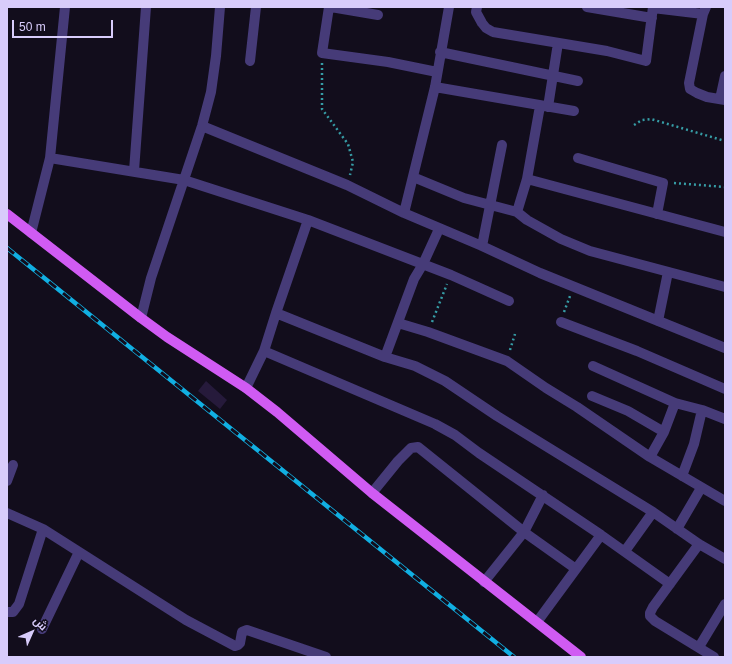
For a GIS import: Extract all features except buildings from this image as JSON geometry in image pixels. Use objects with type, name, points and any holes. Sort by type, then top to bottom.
[{"type":"main road","points":[[7,214],[166,337],[246,388],[277,412],[372,493],[581,657]]},
{"type":"street","points":[[31,233],[50,158],[65,7]]},
{"type":"street","points":[[134,171],[146,7]]},
{"type":"street","points":[[140,318],[202,126],[211,92],[220,7]]},
{"type":"street","points":[[250,61],[256,7]]},
{"type":"street","points":[[378,15],[330,7],[322,53],[388,62],[437,72]]},
{"type":"street","points":[[404,213],[435,87],[449,7]]},
{"type":"street","points":[[477,7],[476,12],[482,22],[486,28],[493,32],[607,51],[646,61],[652,11]]},
{"type":"street","points":[[587,7],[652,11],[704,11],[689,83],[690,88],[707,97],[723,100],[725,76]]},
{"type":"street","points":[[517,212],[553,76],[558,43]]},
{"type":"street","points":[[440,52],[578,81]]},
{"type":"street","points":[[435,87],[574,111]]},
{"type":"street","points":[[202,126],[347,185],[439,229],[482,246],[540,273],[725,348]]},
{"type":"street","points":[[482,246],[502,145]]},
{"type":"street","points":[[50,158],[184,180],[308,220],[451,275],[509,301]]},
{"type":"street","points":[[578,158],[663,182],[657,214]]},
{"type":"street","points":[[413,177],[464,198],[517,212],[527,220],[561,239],[590,251],[725,287]]},
{"type":"street","points":[[527,178],[725,232]]},
{"type":"street","points":[[246,388],[264,351],[308,220]]},
{"type":"street","points":[[384,357],[398,324],[414,279],[423,264],[439,229]]},
{"type":"street","points":[[658,321],[668,272]]},
{"type":"street","points":[[276,313],[384,357],[415,366],[445,381],[497,416],[653,512],[699,544],[725,559]]},
{"type":"street","points":[[561,322],[637,351],[725,389]]},
{"type":"street","points":[[398,324],[428,332],[508,362],[650,457],[725,501]]},
{"type":"street","points":[[264,351],[435,424],[455,434],[479,452],[625,551],[670,584]]},
{"type":"street","points":[[593,366],[675,403],[702,410],[725,419]]},
{"type":"street","points":[[592,396],[628,412],[664,432]]},
{"type":"street","points":[[650,457],[664,432],[675,403]]},
{"type":"street","points":[[682,476],[694,444],[702,410]]},
{"type":"street","points":[[372,493],[398,461],[411,448],[418,447],[524,532],[576,569]]},
{"type":"street","points":[[7,481],[13,465]]},
{"type":"street","points":[[677,529],[701,488]]},
{"type":"street","points":[[484,582],[524,532],[543,495]]},
{"type":"street","points":[[625,551],[653,512]]},
{"type":"street","points":[[7,513],[43,529],[186,620],[235,646],[238,645],[242,632],[247,630],[326,657]]},
{"type":"street","points":[[7,612],[13,612],[19,604],[43,529]]},
{"type":"street","points":[[537,622],[602,535]]},
{"type":"street","points":[[699,544],[651,609],[650,616],[714,657]]},
{"type":"street","points":[[42,629],[79,552]]},
{"type":"street","points":[[699,647],[725,604]]},
{"type":"path","points":[[322,53],[322,109],[348,144],[353,162],[347,185]]},
{"type":"path","points":[[634,125],[642,120],[651,119],[725,141]]},
{"type":"path","points":[[663,182],[725,186]]},
{"type":"path","points":[[428,332],[451,275]]},
{"type":"path","points":[[561,322],[573,287]]},
{"type":"path","points":[[508,362],[515,334]]},
{"type":"railway","points":[[7,248],[514,657]]}]
